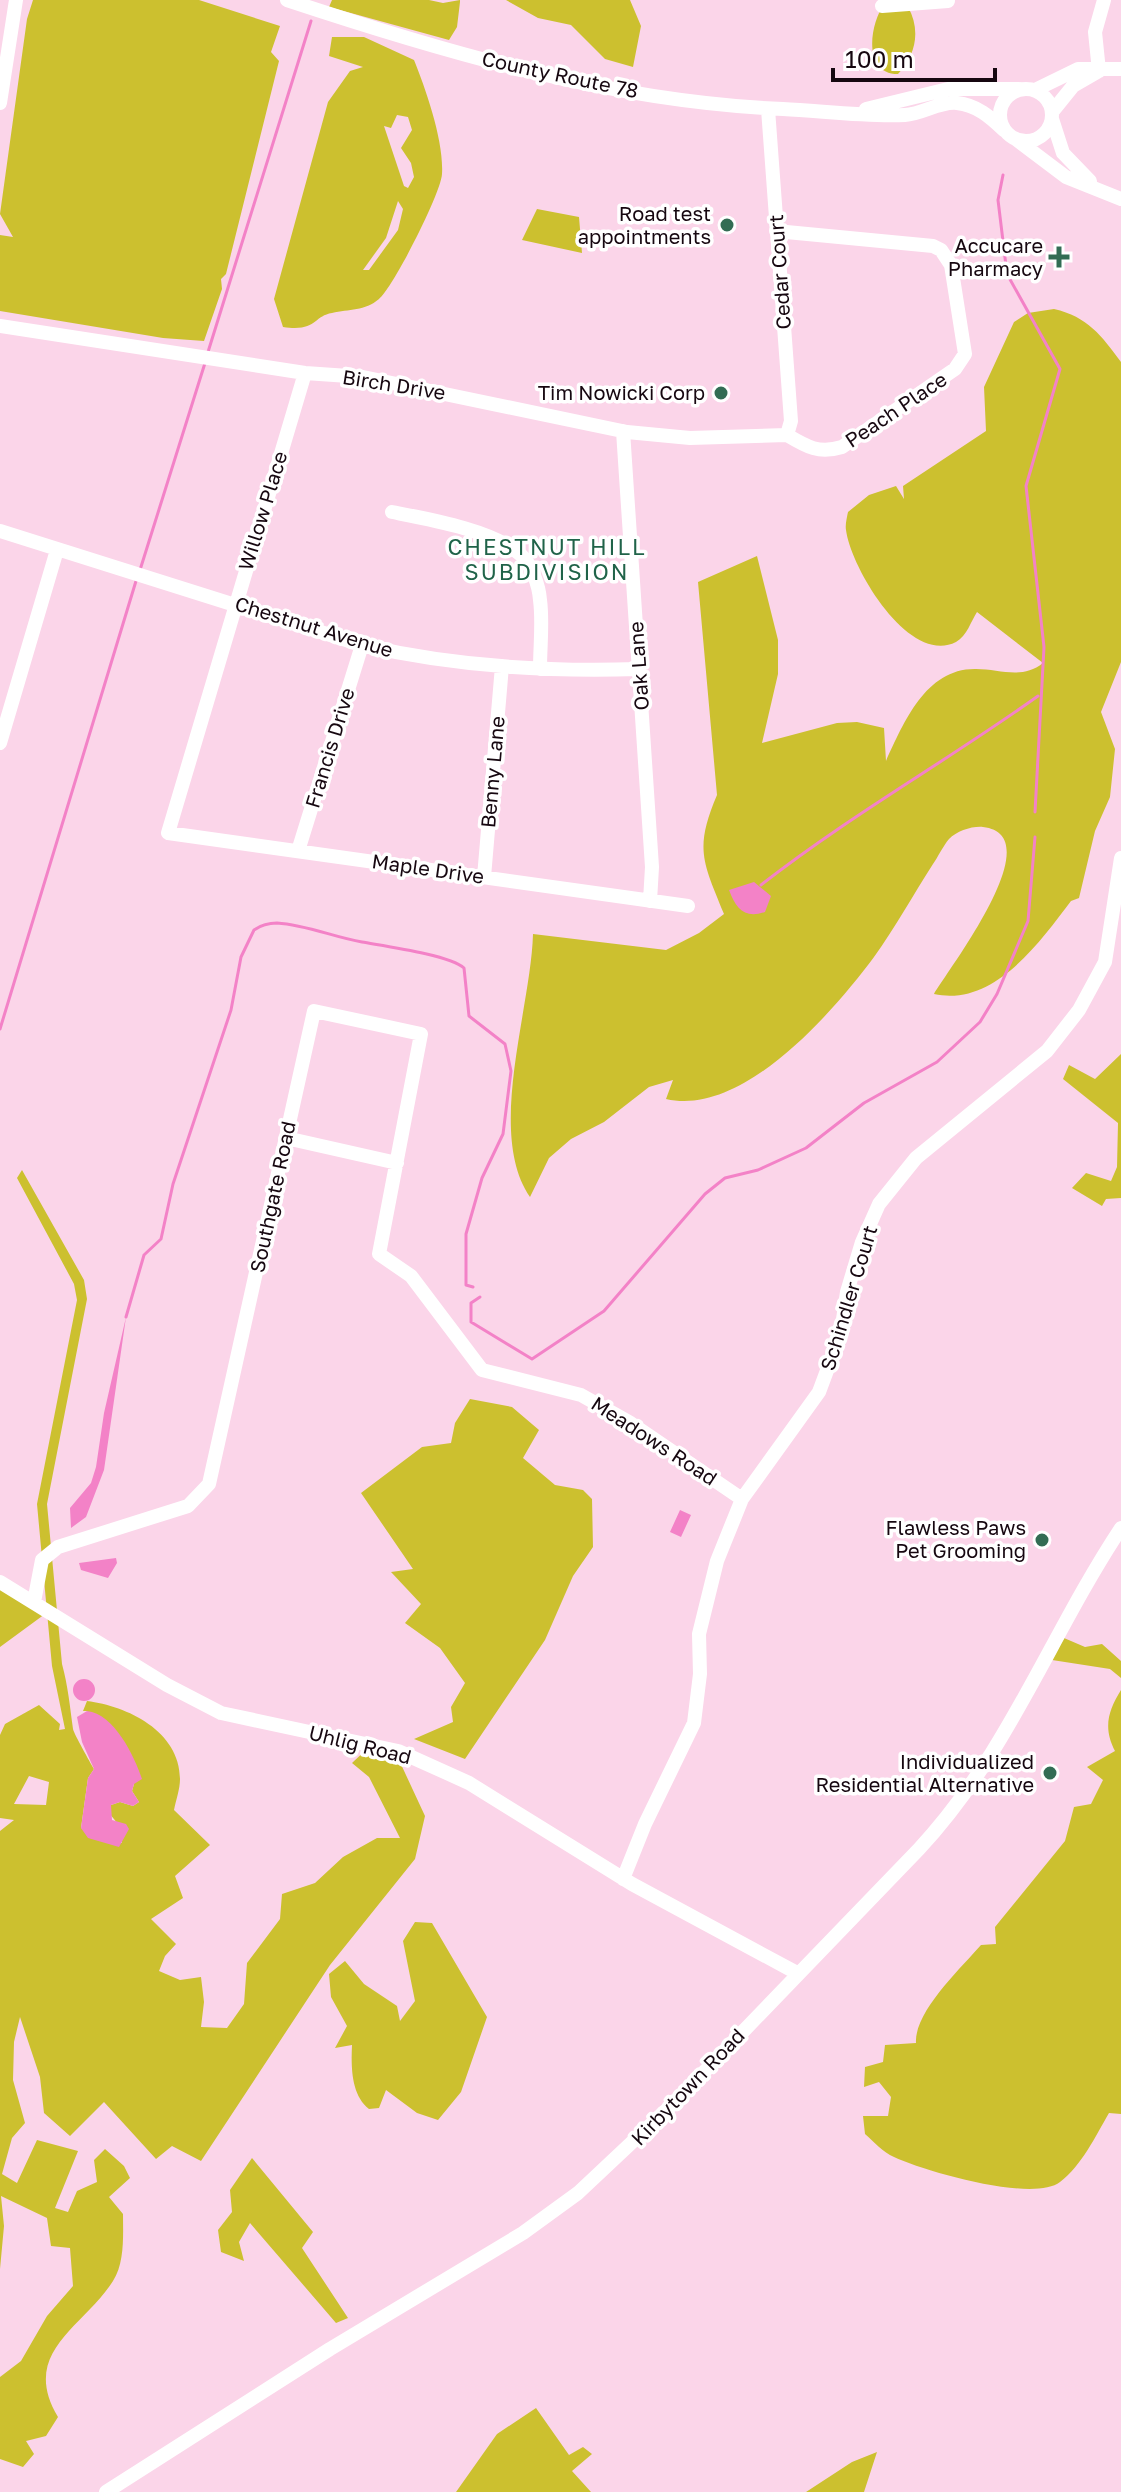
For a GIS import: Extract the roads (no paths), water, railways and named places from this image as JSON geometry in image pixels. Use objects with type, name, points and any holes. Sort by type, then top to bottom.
[{"type":"street","points":[[0,103],[16,0]]},
{"type":"street","name":"County Route 78","points":[[287,0],[532,72],[609,88],[768,109],[909,115],[956,103],[979,110],[1004,130]]},
{"type":"street","points":[[882,6],[948,1]]},
{"type":"street","points":[[1099,71],[1094,46],[1101,1]]},
{"type":"street","points":[[1121,69],[1068,72],[1035,90],[1019,89],[1001,106],[1004,130],[1066,177],[1096,186],[1121,199]]},
{"type":"street","points":[[1017,140],[1040,137],[1073,86],[1099,71]]},
{"type":"street","name":"County Route 78","points":[[841,112],[948,89],[1019,89]]},
{"type":"street","points":[[1035,90],[1047,99],[1067,160],[1096,186]]},
{"type":"street","name":"Cedar Court","points":[[768,109],[791,421],[787,435]]},
{"type":"street","name":"Peach Place","points":[[776,231],[933,246],[941,250],[951,265],[965,354],[955,369],[842,447],[825,452],[809,448],[787,435]]},
{"type":"street","name":"Birch Drive","points":[[0,326],[305,373],[363,377],[623,431],[690,438],[787,435]]},
{"type":"street","name":"Willow Place","points":[[168,833],[305,373]]},
{"type":"street","name":"Oak Lane","points":[[623,431],[634,560],[652,867],[650,901]]},
{"type":"street","points":[[392,512],[438,521],[508,546],[523,557],[533,574],[540,599],[540,669]]},
{"type":"street","name":"Chestnut Avenue","points":[[0,531],[362,645],[418,658],[540,669],[638,669]]},
{"type":"street","points":[[0,743],[57,550]]},
{"type":"street","name":"Francis Drive","points":[[298,851],[362,645]]},
{"type":"street","name":"Benny Lane","points":[[484,877],[502,666]]},
{"type":"street","name":"Maple Drive","points":[[168,833],[688,906]]},
{"type":"street","name":"Schindler Court","points":[[623,1879],[645,1824],[694,1723],[700,1674],[699,1634],[706,1598],[742,1499],[819,1392],[841,1333],[847,1292],[862,1242],[879,1204],[916,1158],[1047,1051],[1079,1010],[1105,962],[1121,858]]},
{"type":"street","name":"Southgate Road","points":[[34,1602],[42,1560],[58,1547],[188,1506],[209,1484],[314,1011],[421,1034],[379,1254]]},
{"type":"street","points":[[286,1138],[397,1163]]},
{"type":"street","name":"Meadows Road","points":[[379,1254],[411,1276],[482,1370],[581,1395],[629,1422],[742,1499]]},
{"type":"street","name":"Kirbytown Road","points":[[106,2492],[330,2349],[551,2214],[629,2148],[927,1841],[970,1790],[1004,1738],[1121,1528]]},
{"type":"street","name":"Uhlig Road","points":[[0,1582],[167,1685],[221,1713],[398,1751],[443,1771],[623,1879],[797,1973]]},
{"type":"waterway","points":[[208,352],[311,21]]},
{"type":"waterway","points":[[1003,175],[998,200],[1007,274],[1060,369],[1026,486],[1044,647],[1035,812]]},
{"type":"waterway","points":[[140,570],[205,363]]},
{"type":"waterway","points":[[0,1029],[136,581]]},
{"type":"waterway","points":[[761,885],[1038,696]]},
{"type":"waterway","points":[[480,1297],[471,1303],[471,1322],[532,1359],[604,1311],[705,1194],[725,1178],[758,1170],[806,1148],[864,1103],[937,1062],[980,1022],[997,994],[1028,921],[1035,837]]},
{"type":"waterway","points":[[126,1317],[144,1255],[161,1239],[173,1184],[231,1010],[241,957],[254,930],[274,923],[431,955],[464,968],[469,1016],[505,1044],[511,1071],[503,1134],[482,1178],[466,1234],[466,1285],[473,1287]]},
{"type":"place","name":"Road test appointments","points":[[727,225]]},
{"type":"place","name":"Accucare Pharmacy","points":[[1059,257]]},
{"type":"place","name":"Tim Nowicki Corp","points":[[721,393]]},
{"type":"place","name":"Flawless Paws Pet Grooming","points":[[1042,1540]]},
{"type":"place","name":"Individualized Residential Alternative","points":[[1050,1773]]},
{"type":"district","name":"CHESTNUT HILL SUBDIVISION","points":[[547,560]]}]
